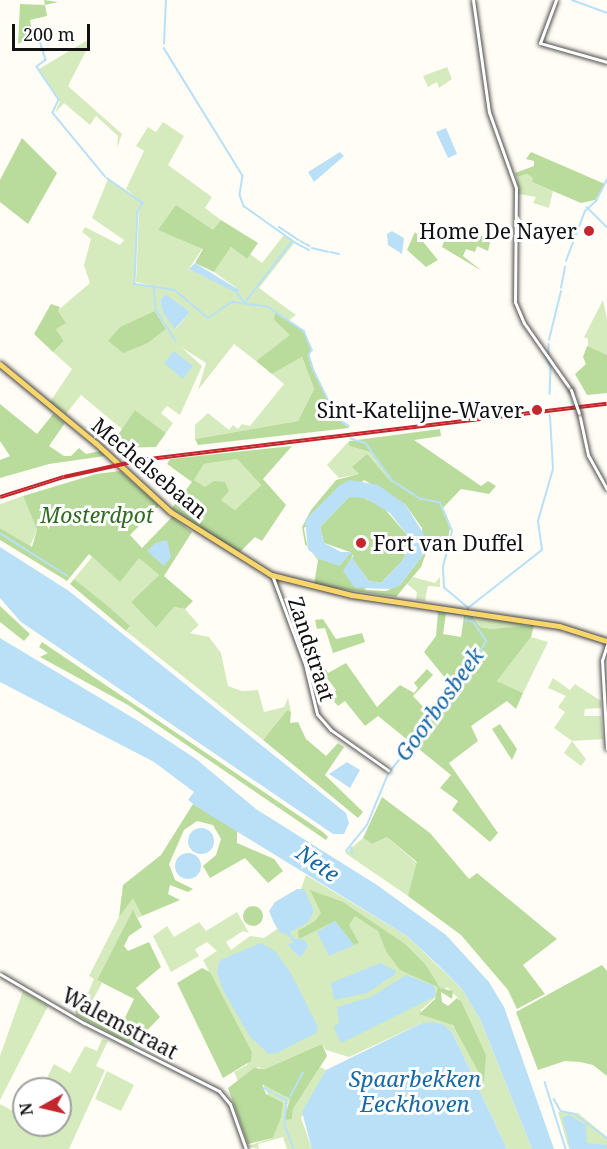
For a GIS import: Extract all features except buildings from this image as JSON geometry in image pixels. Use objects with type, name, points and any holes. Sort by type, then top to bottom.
[{"type":"main road","name":"Mechelsebaan","points":[[0,364],[98,444],[176,516],[272,575],[346,594],[560,626],[607,643]]},
{"type":"street","points":[[473,0],[489,112],[516,188],[515,302],[524,323],[571,390],[579,413],[588,455],[607,489]]},
{"type":"street","points":[[556,0],[540,43],[607,62]]},
{"type":"street","name":"Zandstraat","points":[[272,575],[306,666],[317,714],[331,730],[388,770]]},
{"type":"street","points":[[607,643],[602,660],[607,749]]},
{"type":"street","name":"Walemstraat","points":[[0,974],[227,1098],[246,1149]]},
{"type":"green space","points":[[44,0],[58,2],[45,5]]},
{"type":"green space","points":[[20,4],[45,5],[47,16],[30,20],[33,36],[18,44]]},
{"type":"green space","points":[[86,41],[89,45],[68,86],[122,134],[117,148],[118,136],[96,116],[90,125],[64,103],[55,113],[60,101],[39,69]]},
{"type":"green space","points":[[447,67],[452,79],[439,88],[437,82],[428,87],[423,76]]},
{"type":"green space","points":[[163,122],[184,136],[168,165],[212,197],[205,208],[221,220],[189,269],[238,289],[214,272],[231,247],[247,259],[250,254],[262,263],[284,235],[295,242],[259,288],[296,315],[288,321],[275,314],[275,321],[291,335],[256,361],[234,344],[198,390],[206,363],[181,347],[202,366],[180,415],[167,406],[161,413],[173,423],[166,433],[135,410],[123,430],[81,395],[66,414],[50,402],[72,369],[53,352],[64,341],[56,329],[57,311],[90,283],[84,265],[91,239],[82,232],[85,227],[120,245],[124,240],[92,218],[108,179],[142,203],[138,212],[134,282],[139,285],[152,286],[136,282],[139,210],[143,203],[126,189],[144,151],[136,146],[148,127],[156,132]],"holes":[[[166,294],[190,312],[176,329],[163,313],[160,300]],[[156,311],[166,329],[148,343],[122,351],[108,341]]]},
{"type":"green space","points":[[22,138],[57,173],[28,224],[0,202],[0,180]]},
{"type":"green space","points":[[531,152],[605,184],[595,200],[581,203],[532,182],[533,178],[527,174],[517,177],[515,173],[534,166],[534,161],[526,159]]},
{"type":"green space","points":[[527,174],[534,178],[532,182],[553,191],[549,208],[533,203],[536,197],[519,194],[517,177]]},
{"type":"green space","points":[[176,205],[213,230],[221,220],[258,243],[247,259],[231,247],[214,272],[195,263],[203,249],[158,230]]},
{"type":"green space","points":[[451,224],[484,237],[492,234],[488,251],[477,246],[475,252],[466,249],[463,256],[482,271],[442,247]]},
{"type":"green space","points":[[415,232],[438,260],[426,267],[407,250]]},
{"type":"green space","points":[[603,300],[607,319],[607,356],[588,350],[588,339],[584,337]]},
{"type":"green space","points":[[51,304],[60,307],[58,311],[66,323],[56,329],[64,341],[53,352],[34,334]]},
{"type":"green space","points":[[155,311],[166,329],[148,343],[123,353],[108,341],[120,327]]},
{"type":"green space","points":[[275,313],[304,331],[312,350],[309,355],[314,370],[336,417],[349,428],[198,445],[195,439],[298,421],[314,389],[302,357],[272,374],[256,361],[290,335],[274,320]]},
{"type":"green space","points":[[587,346],[607,355],[607,393],[587,395],[575,374],[586,364],[583,357]]},
{"type":"green space","points":[[302,357],[314,389],[298,421],[195,439],[195,425],[208,413],[229,430],[233,425],[238,429],[242,424],[250,426],[284,384],[272,374]]},
{"type":"green space","points":[[0,404],[37,434],[53,414],[65,423],[49,446],[64,456],[71,456],[79,448],[86,454],[100,451],[105,456],[49,464],[0,478],[0,460],[10,456],[0,441]]},
{"type":"green space","points":[[135,410],[166,433],[156,447],[109,448]]},
{"type":"green space","points":[[440,429],[441,436],[414,440],[481,486],[488,481],[496,486],[489,494],[461,489],[442,509],[450,528],[447,545],[430,542],[421,567],[396,597],[314,585],[318,560],[312,553],[319,559],[341,564],[350,552],[324,543],[320,527],[349,497],[358,495],[383,507],[408,536],[410,546],[403,560],[381,583],[369,581],[353,560],[353,554],[346,571],[366,590],[386,591],[400,585],[423,555],[422,528],[405,504],[364,480],[304,528],[308,547],[305,544],[302,527],[311,510],[336,480],[359,474],[352,467],[367,454],[393,484],[370,452],[349,446],[349,441]]},
{"type":"green space","points":[[349,441],[349,446],[370,452],[393,484],[360,474],[339,478],[327,465]]},
{"type":"green space","points":[[292,446],[263,479],[286,505],[262,541],[255,537],[239,553],[172,508],[192,482],[167,464],[170,459]],"holes":[[[237,459],[261,485],[235,510],[221,500],[229,491],[225,482],[214,481],[205,487],[194,480],[204,464]]]},
{"type":"green space","points":[[237,459],[261,485],[235,510],[194,480],[204,464]]},
{"type":"green space","name":"Mosterdpot","points":[[120,471],[159,506],[130,535],[142,548],[172,517],[192,532],[164,576],[193,601],[185,609],[174,607],[156,628],[131,602],[159,575],[139,558],[120,582],[89,554],[67,581],[0,540],[0,528],[32,547],[37,530],[23,496],[96,474]]},
{"type":"green space","points":[[23,496],[37,530],[30,546],[0,528],[0,504]]},
{"type":"green space","points":[[92,557],[120,581],[139,557],[159,575],[131,602],[156,628],[174,607],[185,609],[199,625],[190,633],[209,637],[221,653],[228,686],[242,691],[258,690],[264,712],[284,707],[288,698],[291,712],[287,710],[263,740],[126,631],[130,627],[74,579]]},
{"type":"green space","points":[[413,577],[435,583],[440,577],[440,587],[428,586],[425,601],[416,600],[417,592],[407,584]]},
{"type":"green space","points":[[74,579],[130,626],[126,631],[70,584]]},
{"type":"green space","points":[[0,606],[30,634],[24,641],[0,622]]},
{"type":"green space","points":[[438,612],[446,613],[443,634],[461,637],[464,616],[472,616],[480,627],[492,629],[534,625],[531,637],[497,681],[523,693],[516,709],[507,701],[471,726],[478,741],[449,763],[498,833],[490,842],[452,810],[458,801],[440,788],[451,775],[378,716],[365,726],[345,701],[338,706],[330,697],[336,690],[318,668],[307,667],[305,659],[318,659],[328,673],[346,663],[377,707],[400,685],[414,693],[418,688],[414,683],[427,669],[433,675],[413,696],[428,712],[450,684],[424,652],[436,636]]},
{"type":"green space","points":[[472,616],[525,624],[523,629],[492,629],[480,627]]},
{"type":"green space","points":[[323,619],[336,639],[362,633],[365,642],[333,653],[325,628],[317,629],[315,620]]},
{"type":"green space","points":[[531,637],[548,642],[523,693],[497,681]]},
{"type":"green space","points":[[42,642],[323,832],[328,837],[326,840],[128,705],[40,657],[48,653],[39,647]]},
{"type":"green space","points":[[553,678],[570,690],[575,684],[601,701],[601,708],[585,709],[584,716],[601,716],[603,739],[572,741],[554,728],[565,712],[558,707],[566,696],[548,688]]},
{"type":"green space","points":[[287,710],[291,712],[290,723],[298,722],[306,739],[326,756],[338,743],[344,747],[325,775],[363,812],[358,818],[263,740]]},
{"type":"green space","points":[[500,724],[517,749],[512,760],[492,729]]},
{"type":"green space","points":[[572,741],[586,759],[581,766],[564,753]]},
{"type":"green space","points":[[382,797],[430,833],[469,879],[477,873],[557,939],[523,965],[545,994],[517,1009],[508,990],[461,935],[408,896],[417,862],[387,837],[372,844],[363,838]]},
{"type":"green space","points":[[193,804],[237,830],[237,843],[274,859],[283,871],[268,883],[245,858],[210,878],[203,866],[216,855],[221,839],[213,825],[197,821],[184,830],[169,864],[175,880],[193,889],[188,892],[170,885],[168,894],[180,900],[142,916],[133,898],[119,917],[123,885],[161,855]]},
{"type":"green space","points":[[387,837],[419,865],[408,896],[345,853],[363,838],[372,844]]},
{"type":"green space","points":[[306,875],[407,936],[462,989],[481,1021],[532,1149],[507,1149],[453,1034],[422,1023],[349,1057],[326,1050],[322,1044],[265,1069],[258,1067],[239,1083],[234,1072],[247,1065],[252,1052],[203,960],[217,951],[207,942],[195,949],[199,956],[171,972],[153,936],[167,926],[174,937],[199,922],[206,931],[237,912],[249,933],[243,931],[226,942],[231,950],[250,936],[264,938],[277,929],[287,933],[293,942],[289,945],[300,958],[290,932],[314,911],[301,889]],"holes":[[[447,987],[461,1001],[456,1029],[448,1021],[420,1011]]]},
{"type":"green space","points":[[310,890],[343,902],[405,944],[425,964],[440,988],[453,991],[452,999],[441,992],[442,1002],[448,1006],[457,998],[461,1001],[486,1055],[484,1082],[453,1025],[419,1014],[435,999],[438,987],[400,970],[386,951],[378,931],[355,916],[349,925],[359,943],[354,945],[335,921],[299,939],[298,931],[315,921],[321,913]]},
{"type":"green space","points":[[133,897],[142,916],[138,918],[133,911],[97,980],[102,983],[91,1003],[85,1000],[94,979],[89,976],[127,901]]},
{"type":"green space","points":[[253,906],[260,909],[263,916],[260,923],[253,926],[246,923],[243,916],[246,909]]},
{"type":"green space","points":[[133,910],[142,927],[129,936],[124,946],[128,951],[149,942],[161,967],[136,988],[160,1017],[133,1045],[76,1015],[74,1004],[77,1000],[122,1024],[134,999],[97,980]]},
{"type":"green space","points":[[602,965],[607,971],[607,1076],[593,1065],[580,1062],[565,1061],[538,1070],[516,1012]]},
{"type":"green space","points":[[202,968],[210,972],[252,1052],[251,1061],[223,1078],[177,983]]},
{"type":"green space","points":[[23,991],[48,1006],[0,1100],[0,1056]]},
{"type":"green space","points":[[102,1039],[108,1041],[96,1066],[105,1070],[69,1149],[0,1149],[0,1104],[12,1110],[12,1137],[72,1137],[72,1077],[47,1077],[54,1064],[70,1073],[85,1046],[97,1051]]},
{"type":"green space","points":[[322,1044],[327,1056],[293,1109],[292,1119],[286,1120],[285,1115],[290,1099],[262,1084],[266,1094],[283,1103],[281,1118],[273,1138],[248,1144],[228,1088],[254,1068],[265,1069]]},
{"type":"green space","points":[[320,1067],[326,1070],[301,1118],[312,1149],[287,1149],[283,1137],[258,1144],[259,1149],[248,1146],[273,1138],[281,1118],[262,1083],[290,1099],[286,1108],[292,1119],[293,1109]]},
{"type":"green space","points":[[107,1071],[134,1085],[121,1111],[95,1099]]},
{"type":"green space","points":[[558,1112],[578,1113],[607,1137],[607,1149],[569,1149]]},
{"type":"water","points":[[446,128],[457,154],[448,158],[436,132]]},
{"type":"water","points":[[340,152],[344,156],[314,182],[308,172]]},
{"type":"water","points":[[392,231],[404,238],[402,254],[388,245],[387,234]]},
{"type":"water","points":[[195,263],[239,290],[237,293],[189,269]]},
{"type":"water","points":[[166,294],[190,312],[175,329],[163,313],[160,300]]},
{"type":"water","points":[[174,351],[193,366],[183,379],[164,363]]},
{"type":"water","points":[[351,480],[378,485],[405,504],[425,536],[423,555],[400,585],[391,589],[355,588],[343,571],[354,554],[353,560],[369,581],[381,583],[403,560],[410,546],[408,536],[390,513],[365,498],[349,497],[320,527],[324,543],[341,552],[352,552],[339,566],[319,559],[308,549],[305,520],[341,484]]},
{"type":"water","points":[[167,540],[171,557],[164,566],[147,551],[155,543]]},
{"type":"water","points":[[0,547],[69,591],[346,813],[349,823],[344,834],[333,834],[21,622],[0,598]]},
{"type":"water","name":"Nete","points":[[0,638],[140,722],[196,759],[256,809],[377,885],[446,935],[489,982],[504,1007],[554,1149],[532,1149],[481,1021],[462,989],[407,936],[197,807],[188,800],[194,792],[154,762],[0,682]]},
{"type":"water","points":[[347,762],[360,770],[350,788],[329,774]]},
{"type":"water","points":[[201,828],[210,832],[214,841],[210,850],[201,854],[192,850],[188,841],[192,832]]},
{"type":"water","points":[[188,853],[197,857],[201,866],[197,875],[188,879],[179,875],[175,866],[179,857]]},
{"type":"water","points":[[297,889],[304,889],[314,911],[307,923],[290,932],[294,939],[305,940],[308,946],[300,958],[288,945],[293,942],[287,934],[280,933],[269,911],[275,902]]},
{"type":"water","points":[[335,921],[354,945],[329,956],[317,932]]},
{"type":"water","points":[[261,943],[276,952],[292,975],[318,1027],[316,1033],[277,1053],[269,1054],[250,1037],[223,990],[217,972],[220,960]]},
{"type":"water","points":[[380,963],[396,971],[394,975],[367,993],[334,1000],[331,983]]},
{"type":"water","points":[[406,975],[434,986],[436,996],[341,1043],[333,1026],[339,1024],[337,1007],[371,997]]},
{"type":"water","name":"Spaarbekken Eeckhoven","points":[[433,1022],[444,1025],[453,1034],[507,1149],[312,1149],[302,1112],[326,1070],[422,1023]]},
{"type":"water","points":[[569,1115],[586,1125],[587,1143],[607,1145],[607,1149],[570,1149],[562,1117]]},
{"type":"waterway","points":[[164,44],[166,0]]},
{"type":"waterway","points":[[572,0],[607,13]]},
{"type":"waterway","name":"Goorbosbeek","points":[[39,38],[46,60],[37,67],[59,100],[53,113],[105,176]]},
{"type":"waterway","points":[[164,48],[243,176],[240,195],[244,206],[293,241],[246,302]]},
{"type":"waterway","name":"Goorbosbeek","points":[[107,178],[143,203],[138,212],[135,284],[175,290],[208,318],[232,302],[267,306],[304,331],[312,350],[309,355],[314,371],[338,419],[349,426]]},
{"type":"waterway","points":[[566,261],[585,211],[596,201],[607,179]]},
{"type":"waterway","points":[[587,207],[607,227]]},
{"type":"waterway","points":[[279,227],[296,238]]},
{"type":"waterway","points":[[294,242],[309,250]]},
{"type":"waterway","points":[[306,244],[310,246]]},
{"type":"waterway","points":[[312,248],[329,252]]},
{"type":"waterway","points":[[331,252],[339,254]]},
{"type":"waterway","points":[[561,288],[565,267]]},
{"type":"waterway","points":[[154,286],[156,310],[176,341]]},
{"type":"waterway","points":[[549,340],[561,291]]},
{"type":"waterway","points":[[237,293],[244,301]]},
{"type":"waterway","points":[[549,344],[549,354]]},
{"type":"waterway","points":[[546,357],[551,367],[550,394]]},
{"type":"waterway","points":[[468,608],[542,550],[538,521],[553,469],[550,417]]},
{"type":"waterway","name":"Goorbosbeek","points":[[346,851],[367,825],[388,774],[467,673],[486,641],[473,622],[466,621],[468,608],[444,588],[443,567],[452,531],[440,503],[420,499],[392,481],[366,444],[351,439]]},
{"type":"waterway","points":[[0,533],[68,576]]},
{"type":"waterway","points":[[437,611],[449,613]]},
{"type":"waterway","points":[[451,613],[458,614]]},
{"type":"waterway","name":"Goorbosbeek","points":[[460,614],[470,616]]},
{"type":"waterway","points":[[351,847],[353,854]]},
{"type":"waterway","points":[[290,1097],[303,1073]]},
{"type":"waterway","points":[[545,1082],[566,1149]]},
{"type":"waterway","points":[[264,1088],[272,1092]]},
{"type":"waterway","points":[[275,1094],[287,1100],[285,1125],[294,1149]]},
{"type":"waterway","points":[[554,1099],[561,1111],[575,1114],[607,1138]]},
{"type":"railway","points":[[0,497],[64,477],[141,460],[607,404]]},
{"type":"place","name":"Home De Nayer","points":[[589,231]]},
{"type":"place","name":"Sint-Katelijne-Waver","points":[[537,410]]},
{"type":"place","name":"Fort van Duffel","points":[[361,543]]}]
